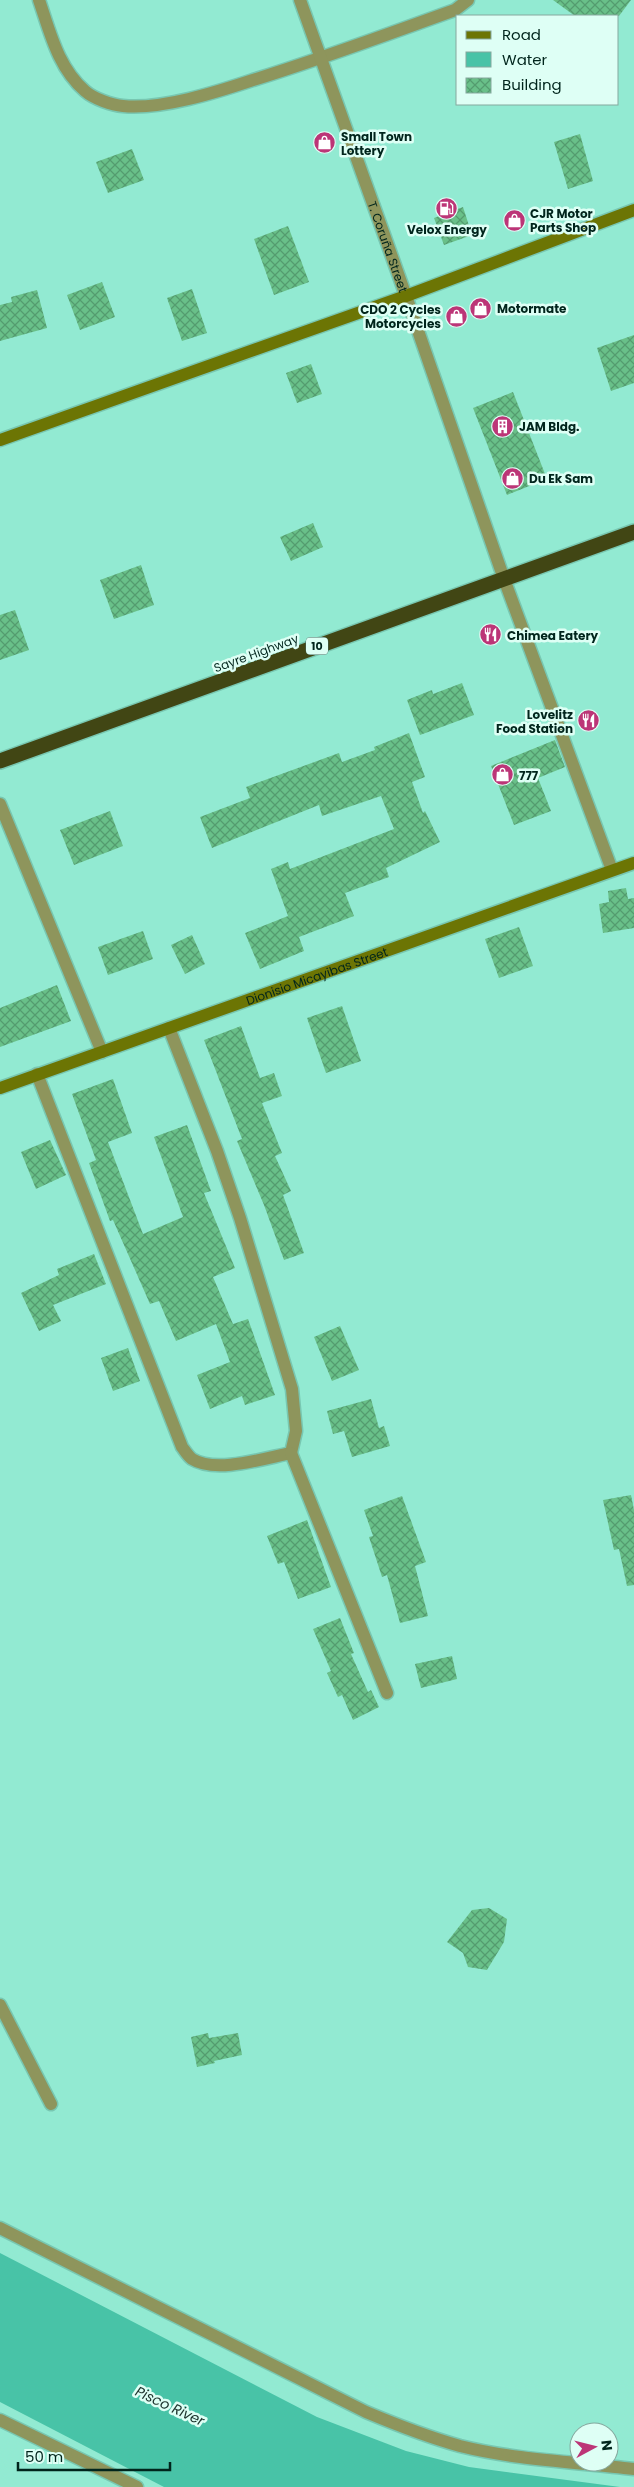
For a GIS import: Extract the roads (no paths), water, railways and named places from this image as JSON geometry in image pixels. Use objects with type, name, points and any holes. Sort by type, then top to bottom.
[{"type":"highway","name":"Sayre Highway","points":[[0,761],[634,532]]},
{"type":"street","points":[[39,0],[56,51],[69,72],[85,91],[103,101],[123,106],[189,99],[320,59],[455,10],[468,0]]},
{"type":"street","name":"T. Coruña Street","points":[[300,0],[406,296],[504,579],[612,870]]},
{"type":"street","points":[[0,440],[406,296],[634,210]]},
{"type":"street","points":[[0,804],[102,1052]]},
{"type":"street","name":"Dionisio Micayibas Street","points":[[0,1088],[634,863]]},
{"type":"street","points":[[169,1028],[231,1193],[292,1389],[296,1431],[291,1453],[387,1693]]},
{"type":"street","points":[[37,1074],[182,1447],[192,1459],[207,1464],[225,1465],[291,1453]]},
{"type":"street","points":[[0,2005],[51,2104]]},
{"type":"street","points":[[0,2228],[366,2412],[410,2430],[461,2446],[513,2455],[634,2469]]},
{"type":"street","points":[[0,2420],[137,2487]]},
{"type":"water","name":"Pisco River","points":[[0,2253],[317,2417],[406,2451],[469,2467],[620,2487],[164,2487],[0,2402]]},
{"type":"place","name":"Small Town Lottery","points":[[325,143]]},
{"type":"place","name":"Velox Energy","points":[[447,208]]},
{"type":"place","name":"CJR Motor Parts Shop","points":[[514,220]]},
{"type":"place","name":"Motormate","points":[[481,308]]},
{"type":"place","name":"CDO 2 Cycles Motorcycles","points":[[457,316]]},
{"type":"place","name":"JAM Bldg.","points":[[503,426]]},
{"type":"place","name":"Du Ek Sam","points":[[513,478]]},
{"type":"place","name":"Chimea Eatery","points":[[491,635]]},
{"type":"place","name":"Lovelitz Food Station","points":[[589,721]]},
{"type":"place","name":"777","points":[[503,775]]}]
